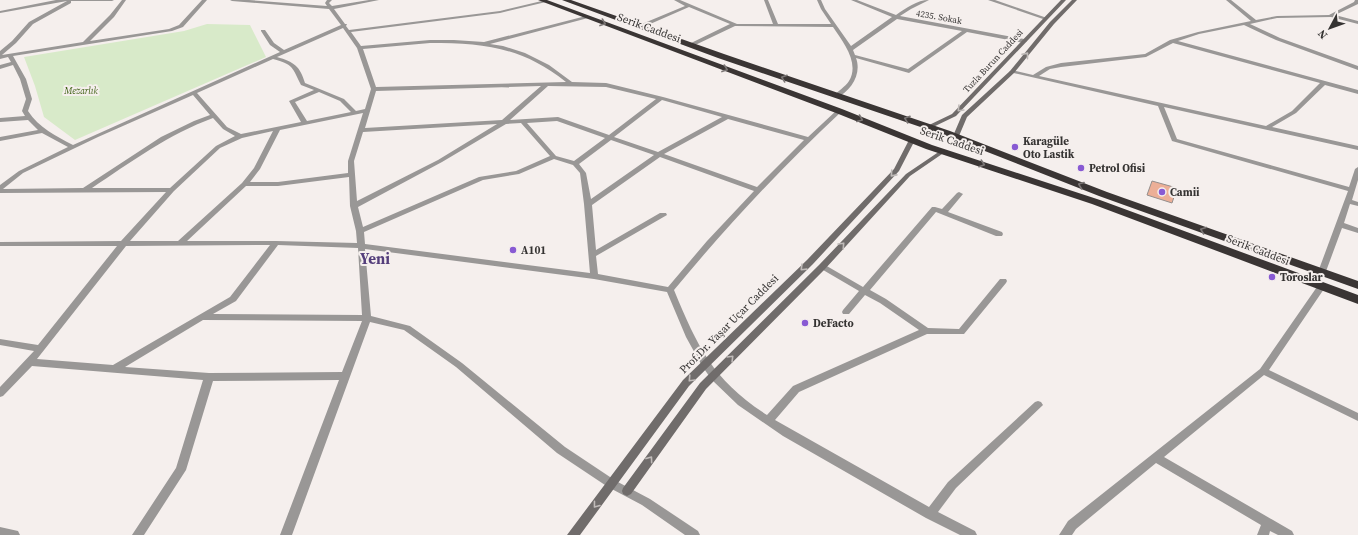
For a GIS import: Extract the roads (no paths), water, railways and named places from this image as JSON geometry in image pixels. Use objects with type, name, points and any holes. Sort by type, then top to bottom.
[{"type":"highway","name":"Serik Caddesi","points":[[565,0],[836,96],[956,136],[1103,194],[1358,285]]},
{"type":"highway","name":"Serik Caddesi","points":[[542,1],[839,111],[942,151],[1096,202],[1358,300]]},
{"type":"highway","points":[[912,140],[914,134],[918,130],[929,127]]},
{"type":"highway","points":[[942,151],[955,144],[956,136]]},
{"type":"main road","name":"Tuzla Burun Caddesi","points":[[929,127],[954,115],[1045,18],[1064,0]]},
{"type":"main road","name":"Tuzla Burun Caddesi","points":[[956,136],[964,116],[1012,72],[1052,23],[1075,0]]},
{"type":"main road","name":"Prof.Dr. Yaşar Uçar Caddesi","points":[[573,535],[686,383],[810,262],[897,170],[912,140]]},
{"type":"main road","points":[[627,491],[704,386],[822,266],[908,174],[942,151]]},
{"type":"street","points":[[0,54],[14,42],[31,23],[71,0]]},
{"type":"street","points":[[0,12],[52,1],[112,0]]},
{"type":"street","points":[[84,44],[112,16],[124,0]]},
{"type":"street","points":[[0,58],[170,30],[181,26],[205,0]]},
{"type":"street","points":[[232,0],[329,4],[377,0]]},
{"type":"street","points":[[676,0],[735,24],[834,26]]},
{"type":"street","points":[[766,0],[776,25]]},
{"type":"street","points":[[819,0],[834,26],[850,49],[856,63],[854,75],[836,96]]},
{"type":"street","name":"4235. Sokak","points":[[853,0],[896,17],[1024,41]]},
{"type":"street","points":[[850,49],[896,17],[924,0]]},
{"type":"street","points":[[990,0],[1045,18]]},
{"type":"street","points":[[1228,0],[1254,21]]},
{"type":"street","points":[[1333,16],[1356,3],[1357,0]]},
{"type":"street","points":[[0,188],[21,172],[73,147],[284,53],[347,28],[500,12],[542,1]]},
{"type":"street","points":[[286,535],[367,318],[360,231],[354,206],[351,161],[374,89],[360,48],[329,4]]},
{"type":"street","points":[[639,27],[688,6]]},
{"type":"street","points":[[1035,76],[1048,68],[1061,65],[1146,55],[1172,41],[1198,32],[1246,24],[1281,16],[1333,16],[1358,23]]},
{"type":"street","points":[[485,43],[586,17]]},
{"type":"street","points":[[691,45],[735,24]]},
{"type":"street","points":[[1246,24],[1278,39],[1358,68]]},
{"type":"street","points":[[854,56],[908,71],[966,30]]},
{"type":"street","points":[[264,31],[272,44],[284,53]]},
{"type":"street","points":[[360,48],[414,41],[485,43],[511,49],[543,63],[571,84]]},
{"type":"street","points":[[1172,41],[1358,92]]},
{"type":"street","points":[[11,57],[23,79],[29,99],[25,112],[28,118],[42,131],[73,147]]},
{"type":"street","points":[[275,58],[290,62],[298,70],[303,84],[342,100],[355,113]]},
{"type":"street","points":[[0,67],[14,63]]},
{"type":"street","points":[[1012,72],[1268,127],[1358,148]]},
{"type":"street","points":[[1268,127],[1294,112],[1323,83]]},
{"type":"street","points":[[374,89],[547,84],[606,85],[661,98],[808,139]]},
{"type":"street","points":[[354,206],[440,161],[503,123],[547,84]]},
{"type":"street","points":[[305,123],[292,101],[320,90]]},
{"type":"street","points":[[194,93],[225,128],[240,136]]},
{"type":"street","points":[[575,164],[661,98]]},
{"type":"street","points":[[1160,104],[1174,140],[1352,190]]},
{"type":"street","points":[[0,393],[41,349],[123,244],[172,190],[218,147],[240,136],[366,111]]},
{"type":"street","points":[[670,290],[722,227],[808,139],[839,111]]},
{"type":"street","points":[[85,190],[167,135],[194,122],[214,116]]},
{"type":"street","points":[[588,204],[660,154],[728,116]]},
{"type":"street","points":[[0,120],[28,118]]},
{"type":"street","points":[[360,130],[558,119],[758,190]]},
{"type":"street","points":[[523,122],[554,157],[575,164],[583,172],[588,204],[594,276]]},
{"type":"street","points":[[179,244],[244,184],[257,169],[278,128]]},
{"type":"street","points":[[0,139],[42,131]]},
{"type":"street","points":[[360,231],[481,178],[517,173],[554,157]]},
{"type":"street","points":[[1322,272],[1352,190],[1358,169]]},
{"type":"street","points":[[244,184],[278,184],[352,175]]},
{"type":"street","points":[[0,191],[172,190]]},
{"type":"street","points":[[943,213],[959,194]]},
{"type":"street","points":[[1348,201],[1358,204]]},
{"type":"street","points":[[846,312],[935,210],[999,234]]},
{"type":"street","points":[[593,255],[663,215]]},
{"type":"street","points":[[1339,224],[1358,231]]},
{"type":"street","points":[[0,244],[276,243],[361,246],[594,276],[670,290]]},
{"type":"street","points":[[114,369],[201,316],[233,299],[276,243]]},
{"type":"street","points":[[822,266],[865,291],[926,331]]},
{"type":"street","points":[[768,421],[796,389],[926,331],[961,332],[1003,281]]},
{"type":"street","points":[[1066,535],[1072,525],[1263,371],[1322,286]]},
{"type":"street","points":[[670,290],[688,332],[705,364],[714,376],[730,392],[768,421],[893,494],[972,535]]},
{"type":"street","points":[[201,316],[367,318],[407,328],[459,365],[561,450],[694,535]]},
{"type":"street","points":[[0,342],[41,349]]},
{"type":"street","points":[[30,362],[210,377],[346,376]]},
{"type":"street","points":[[1263,371],[1358,417]]},
{"type":"street","points":[[138,535],[181,470],[210,377]]},
{"type":"street","points":[[930,514],[952,485],[1038,404]]},
{"type":"street","points":[[1156,458],[1288,535]]},
{"type":"street","points":[[1263,535],[1267,523]]},
{"type":"street","points":[[0,532],[14,535]]},
{"type":"place","name":"Karagüle Oto Lastik","points":[[1015,147]]},
{"type":"place","name":"Petrol Ofisi","points":[[1081,168]]},
{"type":"place","name":"Camii","points":[[1162,192]]},
{"type":"place","name":"A101","points":[[513,250]]},
{"type":"place","name":"Toroslar","points":[[1272,277]]},
{"type":"place","name":"DeFacto","points":[[805,323]]},
{"type":"district","name":"Yeni","points":[[375,258]]},
{"type":"park label","name":"Mezarlık","points":[[81,91]]}]
